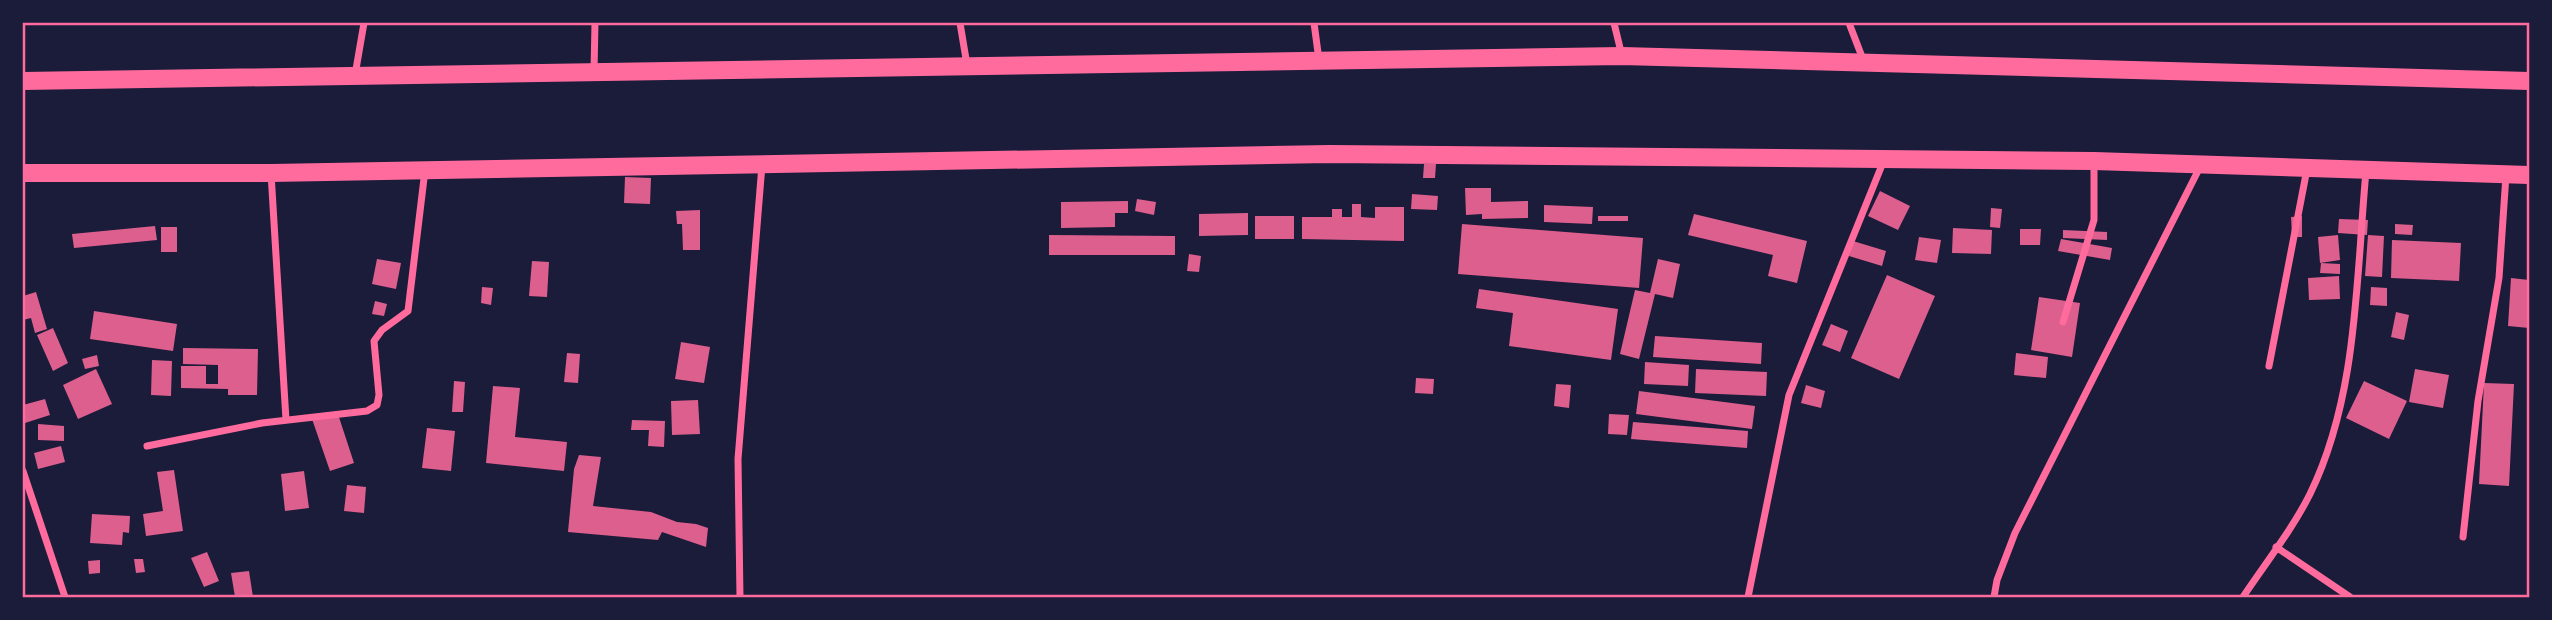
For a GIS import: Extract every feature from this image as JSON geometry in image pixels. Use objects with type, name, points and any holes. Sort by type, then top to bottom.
[{"type":"highway","points":[[23,81],[1622,56],[2302,72],[2529,81]]},
{"type":"highway","points":[[23,173],[271,173],[1330,154],[2094,161],[2200,167],[2529,175]]},
{"type":"street","points":[[355,76],[364,23]]},
{"type":"street","points":[[594,72],[595,23]]},
{"type":"street","points":[[960,23],[967,66]]},
{"type":"street","points":[[1314,23],[1319,61]]},
{"type":"street","points":[[1614,23],[1622,56]]},
{"type":"street","points":[[1849,23],[1865,63]]},
{"type":"street","points":[[1748,597],[1789,395],[1884,159]]},
{"type":"street","points":[[2063,322],[2094,220],[2094,161]]},
{"type":"street","points":[[740,597],[738,459],[762,163]]},
{"type":"street","points":[[1994,597],[1997,580],[2015,534],[2200,167]]},
{"type":"street","points":[[147,446],[286,420],[367,411],[377,405],[379,395],[374,341],[382,330],[408,311],[425,169]]},
{"type":"street","points":[[2269,366],[2307,169]]},
{"type":"street","points":[[2243,597],[2309,496],[2330,445],[2345,387],[2366,171]]},
{"type":"street","points":[[271,173],[286,420]]},
{"type":"street","points":[[2463,537],[2478,401],[2499,278],[2506,174]]},
{"type":"street","points":[[23,471],[65,597]]},
{"type":"street","points":[[2276,547],[2350,597]]},
{"type":"building","points":[[1424,164],[1436,164],[1435,178],[1423,178]]},
{"type":"building","points":[[625,177],[651,178],[650,204],[624,203]]},
{"type":"building","points":[[1465,188],[1491,188],[1491,202],[1528,201],[1528,218],[1482,219],[1482,214],[1466,215]]},
{"type":"building","points":[[1880,191],[1910,206],[1898,230],[1868,216]]},
{"type":"building","points":[[1412,194],[1438,196],[1437,210],[1411,209]]},
{"type":"building","points":[[1137,199],[1156,202],[1154,215],[1135,211]]},
{"type":"building","points":[[1128,201],[1128,213],[1115,213],[1115,227],[1061,228],[1061,202]]},
{"type":"building","points":[[1352,204],[1361,204],[1361,217],[1375,218],[1375,207],[1404,207],[1404,241],[1302,239],[1302,217],[1332,217],[1332,209],[1342,209],[1342,217],[1352,217]]},
{"type":"building","points":[[1544,205],[1593,207],[1592,224],[1544,222]]},
{"type":"building","points":[[1991,208],[2002,209],[2000,228],[1990,227]]},
{"type":"building","points":[[700,210],[700,250],[683,250],[682,224],[677,224],[676,211]]},
{"type":"building","points":[[1248,213],[1248,235],[1199,236],[1199,214]]},
{"type":"building","points":[[1694,214],[1807,241],[1797,283],[1768,276],[1773,255],[1688,235]]},
{"type":"building","points":[[1255,216],[1294,216],[1294,239],[1255,239]]},
{"type":"building","points":[[1598,216],[1628,216],[1628,221],[1598,221]]},
{"type":"building","points":[[2302,216],[2302,237],[2292,237],[2291,217]]},
{"type":"building","points":[[2339,219],[2368,220],[2367,235],[2338,233]]},
{"type":"building","points":[[1462,224],[1643,238],[1639,288],[1458,274]]},
{"type":"building","points":[[2395,224],[2413,225],[2412,235],[2395,234]]},
{"type":"building","points":[[155,226],[157,240],[74,248],[72,234]]},
{"type":"building","points":[[161,227],[177,227],[177,252],[161,252]]},
{"type":"building","points":[[1953,228],[1992,230],[1991,254],[1952,253]]},
{"type":"building","points":[[2020,229],[2041,229],[2040,245],[2020,245]]},
{"type":"building","points":[[2063,230],[2107,232],[2107,240],[2063,238]]},
{"type":"building","points":[[1049,235],[1175,236],[1175,255],[1049,255]]},
{"type":"building","points":[[2338,235],[2340,260],[2320,263],[2318,237]]},
{"type":"building","points":[[2368,235],[2384,236],[2382,277],[2365,276]]},
{"type":"building","points":[[1919,237],[1941,240],[1937,263],[1915,260]]},
{"type":"building","points":[[2061,239],[2112,248],[2110,260],[2058,251]]},
{"type":"building","points":[[2392,240],[2461,243],[2459,281],[2391,278]]},
{"type":"building","points":[[1853,241],[1886,251],[1882,266],[1849,256]]},
{"type":"building","points":[[1189,254],[1201,256],[1199,272],[1187,271]]},
{"type":"building","points":[[377,259],[401,263],[396,289],[372,284]]},
{"type":"building","points":[[1658,259],[1680,264],[1673,298],[1655,294],[1639,359],[1620,354],[1635,290],[1650,293]]},
{"type":"building","points":[[532,261],[549,262],[547,297],[529,296]]},
{"type":"building","points":[[2321,263],[2340,264],[2340,274],[2320,273]]},
{"type":"building","points":[[1887,275],[1935,296],[1899,379],[1851,358]]},
{"type":"building","points":[[2339,276],[2340,299],[2309,300],[2308,278]]},
{"type":"building","points":[[2511,278],[2529,280],[2529,328],[2508,326]]},
{"type":"building","points":[[482,287],[493,288],[491,305],[481,303]]},
{"type":"building","points":[[2371,287],[2387,288],[2387,306],[2370,305]]},
{"type":"building","points":[[1479,289],[1618,309],[1611,360],[1509,346],[1513,313],[1476,308]]},
{"type":"building","points":[[36,292],[47,329],[35,333],[31,318],[23,320],[23,296]]},
{"type":"building","points":[[2039,297],[2080,303],[2072,357],[2031,350]]},
{"type":"building","points":[[375,301],[387,304],[384,316],[372,314]]},
{"type":"building","points":[[94,311],[177,324],[173,351],[90,339]]},
{"type":"building","points":[[2396,312],[2409,315],[2404,340],[2391,337]]},
{"type":"building","points":[[1831,324],[1848,331],[1840,352],[1822,345]]},
{"type":"building","points":[[53,328],[68,363],[53,371],[37,335]]},
{"type":"building","points":[[1655,336],[1762,343],[1761,364],[1653,357]]},
{"type":"building","points":[[681,342],[710,347],[704,383],[675,379]]},
{"type":"building","points":[[183,348],[258,349],[257,395],[228,395],[228,389],[181,388],[181,366],[206,366],[206,384],[218,384],[218,365],[183,364]]},
{"type":"building","points":[[567,353],[580,354],[578,383],[564,382]]},
{"type":"building","points":[[2016,353],[2048,357],[2046,378],[2014,375]]},
{"type":"building","points":[[97,355],[99,366],[85,369],[82,359]]},
{"type":"building","points":[[152,360],[172,361],[171,396],[151,395]]},
{"type":"building","points":[[1645,362],[1689,365],[1688,386],[1644,384]]},
{"type":"building","points":[[96,369],[112,404],[78,419],[63,385]]},
{"type":"building","points":[[1696,369],[1767,372],[1766,396],[1695,393]]},
{"type":"building","points":[[2415,369],[2449,375],[2443,408],[2409,402]]},
{"type":"building","points":[[1416,378],[1434,379],[1433,394],[1415,393]]},
{"type":"building","points":[[454,381],[465,382],[463,412],[452,412]]},
{"type":"building","points":[[2364,381],[2407,401],[2389,439],[2346,418]]},
{"type":"building","points":[[2484,383],[2514,384],[2509,486],[2479,484]]},
{"type":"building","points":[[1556,384],[1571,385],[1569,408],[1554,406]]},
{"type":"building","points":[[1806,385],[1825,391],[1821,408],[1801,403]]},
{"type":"building","points":[[493,386],[520,388],[515,437],[567,442],[564,471],[486,463]]},
{"type":"building","points":[[1639,391],[1755,406],[1752,429],[1636,414]]},
{"type":"building","points":[[45,399],[50,415],[25,423],[23,405]]},
{"type":"building","points":[[698,400],[700,434],[672,435],[671,401]]},
{"type":"building","points":[[337,411],[354,463],[330,471],[312,419]]},
{"type":"building","points":[[1609,414],[1629,415],[1627,435],[1608,434]]},
{"type":"building","points":[[632,420],[665,421],[664,447],[648,446],[649,430],[631,430]]},
{"type":"building","points":[[1633,422],[1748,431],[1747,448],[1631,439]]},
{"type":"building","points":[[38,424],[64,426],[64,441],[38,440]]},
{"type":"building","points":[[427,428],[455,431],[451,471],[422,468]]},
{"type":"building","points":[[61,446],[65,462],[38,469],[34,453]]},
{"type":"building","points":[[579,455],[601,457],[593,506],[651,512],[677,522],[708,528],[706,547],[662,532],[658,540],[568,532],[574,469]]},
{"type":"building","points":[[174,470],[183,531],[146,536],[143,514],[163,511],[157,472]]},
{"type":"building","points":[[304,471],[309,508],[285,511],[281,474]]},
{"type":"building","points":[[347,485],[366,487],[364,513],[344,511]]},
{"type":"building","points":[[92,514],[130,516],[129,533],[123,532],[122,545],[90,543]]},
{"type":"building","points":[[207,552],[219,581],[204,587],[191,558]]},
{"type":"building","points":[[134,559],[143,559],[145,572],[136,573]]},
{"type":"building","points":[[100,560],[100,573],[89,574],[88,561]]},
{"type":"building","points":[[249,571],[253,597],[235,597],[231,573]]}]
